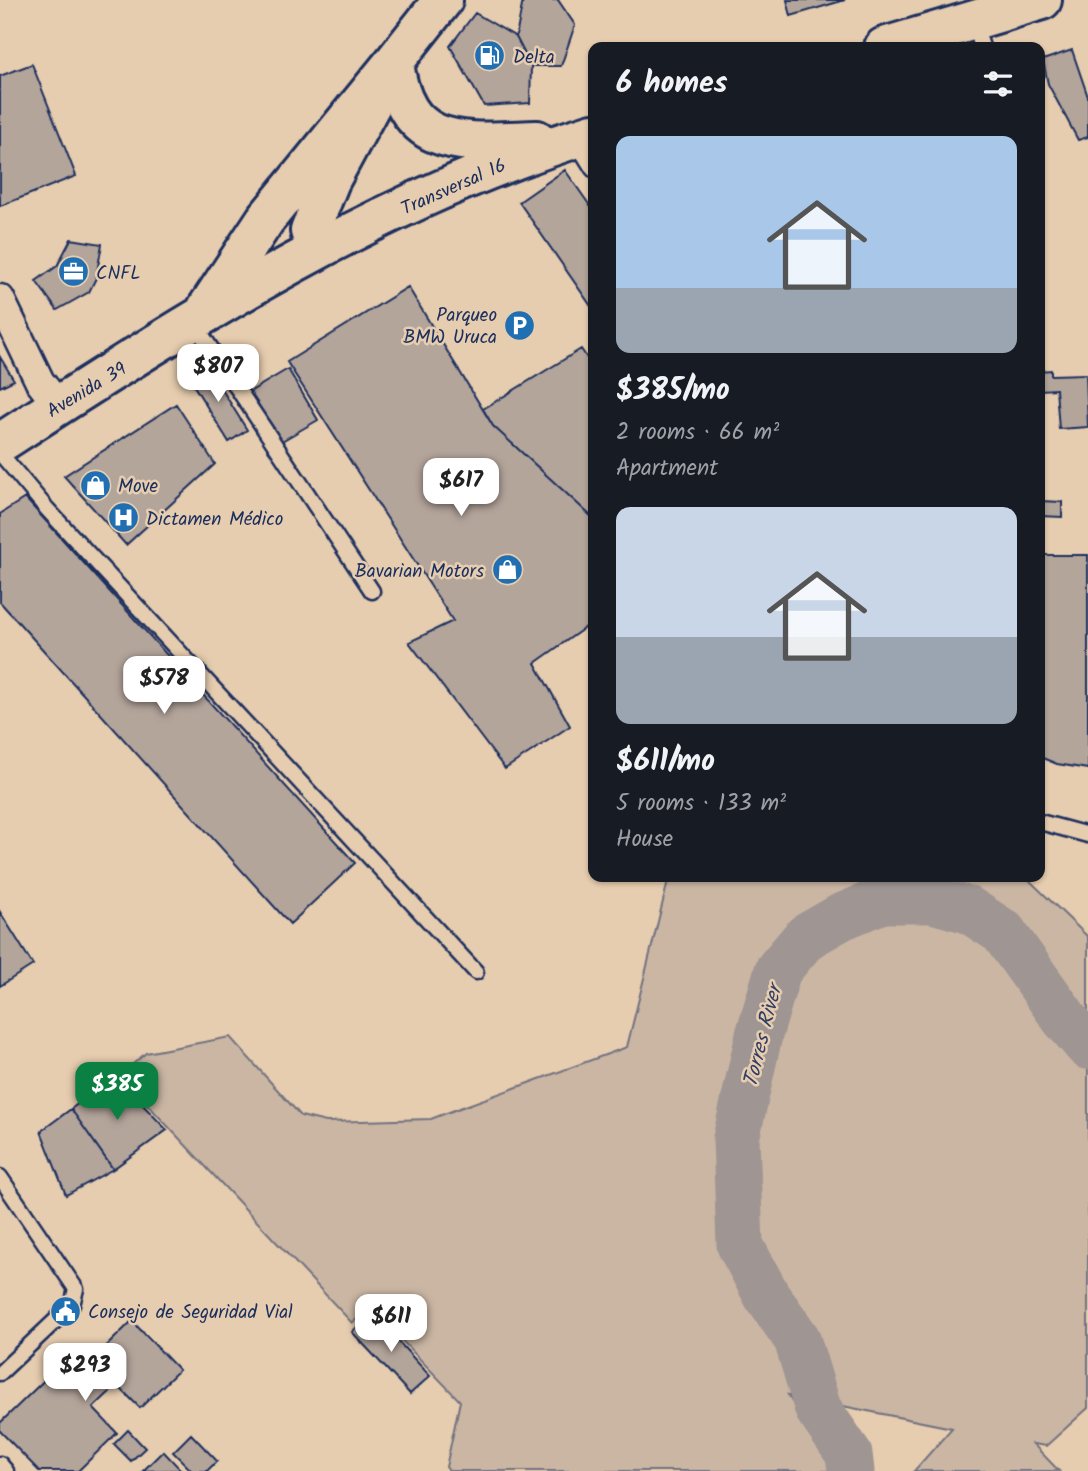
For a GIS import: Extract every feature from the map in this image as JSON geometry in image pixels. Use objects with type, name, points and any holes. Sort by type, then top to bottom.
[{"type":"main road","points":[[197,319],[265,220],[443,0]]},
{"type":"main road","points":[[913,42],[965,33],[1042,0]]},
{"type":"main road","points":[[394,62],[398,92],[414,118],[438,136],[467,142],[587,147]]},
{"type":"main road","points":[[316,249],[310,231],[330,181],[394,62]]},
{"type":"main road","name":"Transversal 16","points":[[316,249],[483,170],[587,147]]},
{"type":"main road","name":"Avenida 39","points":[[0,443],[197,319],[316,249]]},
{"type":"street","points":[[0,299],[40,382],[58,405]]},
{"type":"lane","points":[[197,319],[372,591]]},
{"type":"lane","points":[[0,453],[56,519],[476,972]]},
{"type":"lane","points":[[1045,823],[1088,835]]},
{"type":"lane","points":[[0,1177],[76,1289],[76,1298],[72,1305],[0,1373]]},
{"type":"lane","points":[[0,1464],[6,1471]]},
{"type":"shaded area","points":[[668,882],[1031,882],[1088,937],[1088,1408],[1046,1446],[1033,1444],[1059,1471],[914,1471],[952,1428],[788,1395],[833,1471],[449,1471],[446,1467],[460,1401],[371,1308],[352,1323],[120,1075],[146,1053],[230,1037],[301,1116],[326,1122],[431,1119],[627,1047]]},
{"type":"building","points":[[523,0],[558,0],[575,25],[561,66],[531,66],[516,37]]},
{"type":"building","points":[[787,0],[845,0],[791,16]]},
{"type":"building","name":"Delta","points":[[475,13],[516,37],[531,66],[530,103],[484,106],[450,46]]},
{"type":"building","points":[[1072,50],[1088,97],[1088,137],[1078,140],[1048,84],[1045,59]]},
{"type":"building","points":[[32,64],[76,176],[0,206],[0,76]]},
{"type":"building","points":[[565,170],[588,203],[588,302],[519,202]]},
{"type":"building","name":"CNFL","points":[[71,239],[102,244],[96,278],[89,292],[57,310],[36,281],[57,266]]},
{"type":"building","name":"Bavarian Motors","points":[[408,287],[493,426],[588,513],[588,626],[535,663],[570,726],[505,769],[409,642],[453,621],[287,362]]},
{"type":"building","points":[[581,349],[588,360],[588,513],[493,426],[483,409]]},
{"type":"building","points":[[0,357],[14,380],[0,387]]},
{"type":"building","points":[[208,367],[247,430],[229,442],[189,378]]},
{"type":"building","points":[[288,369],[318,420],[275,445],[246,394]]},
{"type":"building","points":[[1051,370],[1051,375],[1086,374],[1088,427],[1059,429],[1056,389],[1045,390],[1045,371]]},
{"type":"building","points":[[176,404],[215,464],[126,545],[64,476]]},
{"type":"building","points":[[25,498],[355,863],[290,924],[0,602],[0,514]]},
{"type":"building","points":[[1045,501],[1062,502],[1062,517],[1045,516]]},
{"type":"building","points":[[1045,555],[1088,555],[1088,769],[1057,764],[1045,759]]},
{"type":"building","points":[[0,912],[33,965],[0,986]]},
{"type":"building","points":[[115,1076],[167,1130],[113,1169],[71,1109]]},
{"type":"building","points":[[71,1109],[113,1169],[66,1195],[41,1131]]},
{"type":"building","points":[[372,1313],[430,1376],[410,1394],[352,1332]]},
{"type":"building","points":[[132,1321],[179,1370],[140,1408],[117,1385],[93,1408],[117,1433],[78,1471],[39,1471],[0,1431],[0,1423],[59,1366],[72,1380]]},
{"type":"building","points":[[128,1430],[145,1448],[131,1461],[114,1444]]},
{"type":"building","points":[[191,1434],[217,1461],[207,1471],[192,1471],[173,1452]]},
{"type":"building","points":[[163,1451],[181,1470],[143,1471]]},
{"type":"waterway","name":"Torres River","points":[[851,1471],[849,1454],[818,1409],[797,1339],[767,1296],[740,1245],[736,1139],[759,1035],[778,970],[806,937],[841,917],[882,900],[933,900],[969,910],[1003,932],[1065,1019],[1088,1046]]},
{"type":"place","name":"Delta","points":[[490,56]]},
{"type":"place","name":"CNFL","points":[[73,272]]},
{"type":"place","name":"Parqueo BMW Uruca","points":[[520,325]]},
{"type":"place","name":"Move","points":[[95,485]]},
{"type":"place","name":"Dictamen Médico","points":[[123,518]]},
{"type":"place","name":"Bavarian Motors","points":[[507,570]]},
{"type":"place","name":"Consejo de Seguridad Vial","points":[[65,1311]]}]
